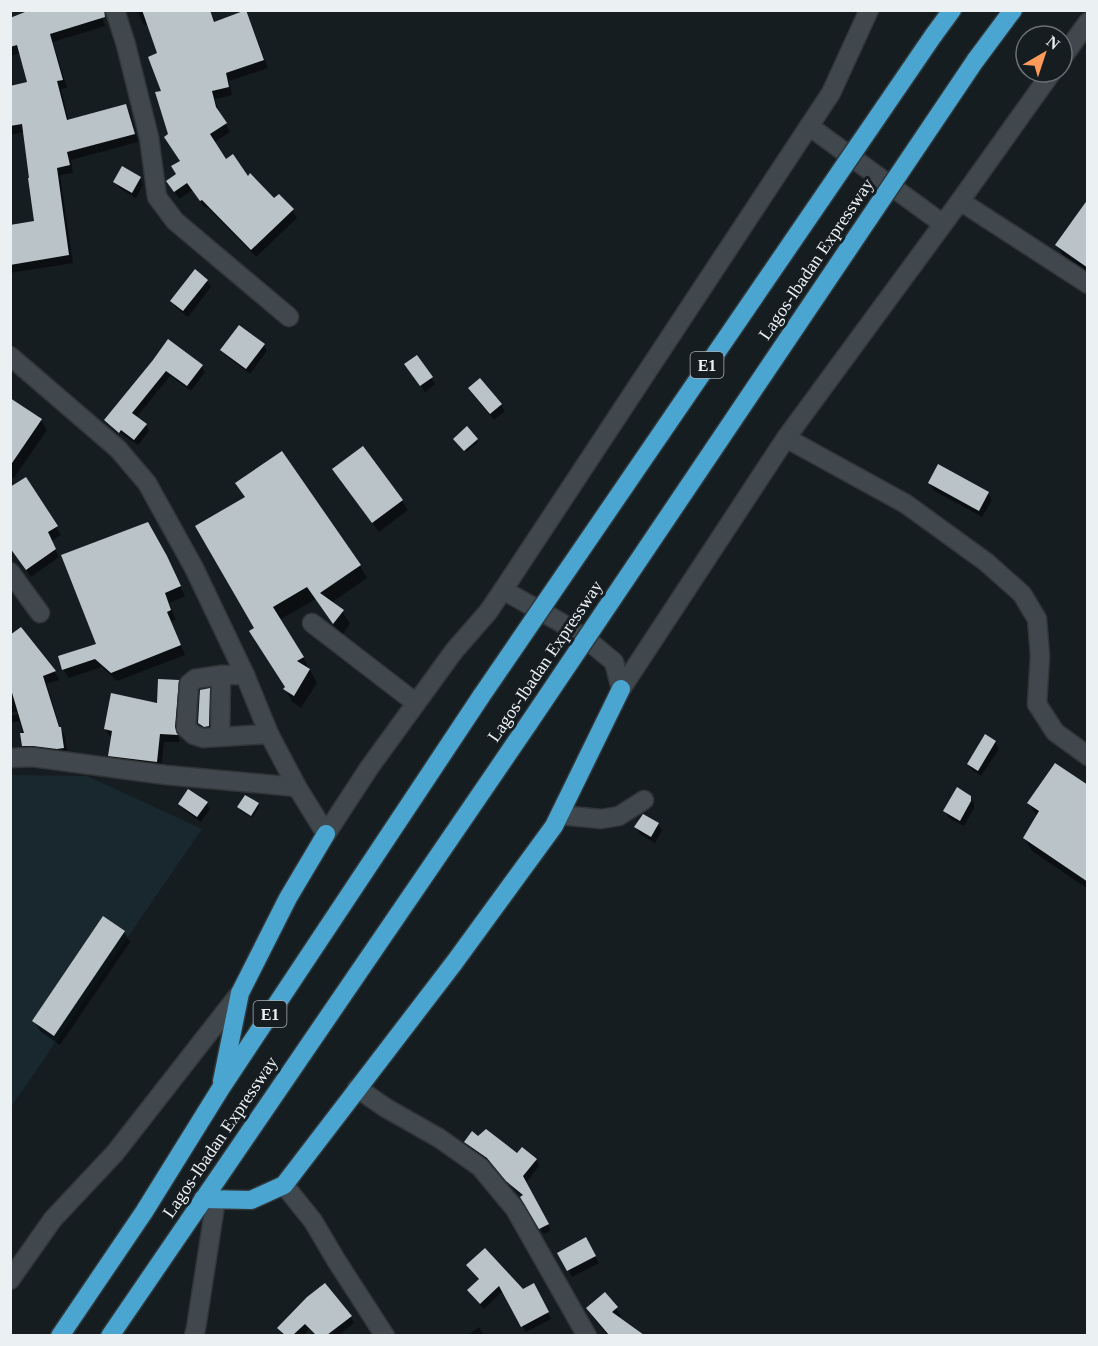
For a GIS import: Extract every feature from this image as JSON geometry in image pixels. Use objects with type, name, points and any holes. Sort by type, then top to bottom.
[{"type":"highway","name":"Lagos-Ibadan Expressway","points":[[60,1335],[144,1212],[221,1088],[482,695],[952,10]]},
{"type":"highway","name":"Lagos-Ibadan Expressway","points":[[110,1335],[209,1199],[975,61],[1013,10]]},
{"type":"highway","points":[[209,1199],[251,1200],[284,1185],[454,963],[554,826],[621,689]]},
{"type":"highway","points":[[221,1088],[240,993],[288,898],[326,834]]},
{"type":"street","points":[[115,10],[149,137],[157,197],[175,221],[289,317]]},
{"type":"street","points":[[10,356],[117,449],[147,483],[194,568],[245,675],[269,734],[297,787],[326,834],[369,768],[454,651],[488,612],[503,590],[831,93],[869,10]]},
{"type":"street","points":[[1074,41],[1088,22]]},
{"type":"street","points":[[621,689],[786,438],[1043,84]]},
{"type":"street","points":[[809,126],[943,224]]},
{"type":"street","points":[[960,201],[1088,284]]},
{"type":"street","points":[[786,438],[906,504],[986,562],[1022,594],[1037,619],[1040,656],[1037,704],[1055,732],[1088,756]]},
{"type":"street","points":[[10,572],[40,613]]},
{"type":"street","points":[[503,590],[560,622],[614,662],[621,689]]},
{"type":"street","points":[[312,623],[416,704]]},
{"type":"street","points":[[245,675],[221,675],[195,679],[189,684],[186,728],[189,732],[203,738],[269,734]]},
{"type":"street","points":[[220,736],[221,675]]},
{"type":"street","points":[[10,758],[32,757],[166,775],[297,787]]},
{"type":"street","points":[[560,815],[601,819],[619,816],[644,800]]},
{"type":"street","points":[[10,1280],[53,1219],[115,1153],[240,993]]},
{"type":"street","points":[[357,1088],[386,1108],[439,1138],[480,1167],[515,1209],[587,1335]]},
{"type":"street","points":[[284,1185],[313,1221],[385,1335]]},
{"type":"street","points":[[194,1335],[209,1199]]},
{"type":"shaded area","points":[[11,775],[87,776],[202,829],[11,1107]]},
{"type":"building","points":[[30,10],[104,10],[105,17],[50,34],[63,80],[57,81],[67,120],[126,104],[135,134],[67,152],[70,165],[57,168],[69,255],[10,265],[10,225],[34,221],[22,124],[10,126],[10,86],[27,82],[17,45],[10,47],[10,18]]},
{"type":"building","points":[[142,10],[210,10],[214,22],[246,10],[264,60],[226,73],[229,87],[212,91],[216,107],[227,123],[210,134],[226,159],[233,154],[248,176],[250,173],[274,198],[279,194],[294,209],[251,250],[202,200],[200,201],[187,183],[174,192],[166,181],[176,174],[171,166],[180,161],[164,137],[168,134],[155,92],[161,91],[148,57],[157,53]]},
{"type":"building","points":[[122,166],[141,177],[132,193],[113,182]]},
{"type":"building","points":[[1088,199],[1088,268],[1055,245]]},
{"type":"building","points":[[195,269],[208,280],[183,311],[170,301]]},
{"type":"building","points":[[239,325],[265,344],[246,369],[220,350]]},
{"type":"building","points":[[168,339],[203,365],[187,386],[166,371],[132,413],[147,424],[134,440],[121,430],[119,433],[104,420]]},
{"type":"building","points":[[417,355],[433,377],[420,386],[404,364]]},
{"type":"building","points":[[480,378],[502,404],[490,414],[468,388]]},
{"type":"building","points":[[10,398],[42,419],[10,466]]},
{"type":"building","points":[[467,426],[478,439],[464,451],[453,439]]},
{"type":"building","points":[[363,446],[403,500],[372,523],[332,469]]},
{"type":"building","points":[[282,451],[361,565],[320,593],[344,610],[333,624],[307,587],[273,607],[304,657],[297,661],[310,669],[294,696],[283,689],[285,687],[249,631],[254,628],[195,526],[245,497],[235,483]]},
{"type":"building","points":[[938,464],[989,492],[979,511],[928,483]]},
{"type":"building","points":[[26,477],[58,526],[48,532],[56,549],[26,570],[10,548],[10,487]]},
{"type":"building","points":[[148,522],[181,586],[165,593],[171,610],[167,612],[181,645],[111,673],[95,659],[62,670],[58,656],[96,644],[61,555]]},
{"type":"building","points":[[21,627],[56,671],[43,676],[59,727],[61,727],[64,748],[22,746],[20,733],[24,733],[10,686],[10,635]]},
{"type":"building","points":[[158,679],[179,680],[175,727],[178,735],[160,734],[157,762],[108,756],[112,731],[104,729],[111,693],[157,703]]},
{"type":"building","points":[[210,688],[209,726],[204,727],[198,723],[200,690]]},
{"type":"building","points":[[985,734],[996,741],[978,771],[967,764]]},
{"type":"building","points":[[1055,763],[1088,785],[1088,882],[1023,838],[1039,811],[1027,803]]},
{"type":"building","points":[[957,787],[971,796],[971,801],[960,821],[943,811]]},
{"type":"building","points":[[188,789],[208,802],[197,817],[178,804]]},
{"type":"building","points":[[245,795],[259,803],[251,816],[237,807]]},
{"type":"building","points":[[643,814],[659,823],[651,837],[634,827]]},
{"type":"building","points":[[103,916],[125,931],[54,1036],[32,1021]]},
{"type":"building","points":[[486,1129],[517,1153],[522,1147],[537,1159],[523,1176],[549,1224],[539,1229],[520,1197],[523,1195],[506,1181],[487,1158],[464,1142],[472,1131],[478,1136]]},
{"type":"building","points":[[586,1237],[596,1256],[567,1271],[557,1253]]},
{"type":"building","points":[[485,1248],[523,1289],[534,1283],[549,1312],[521,1327],[499,1286],[480,1304],[467,1290],[479,1279],[466,1265]]},
{"type":"building","points":[[325,1283],[352,1316],[327,1335],[316,1335],[305,1324],[293,1335],[285,1335],[277,1328],[307,1297]]},
{"type":"building","points":[[605,1292],[618,1307],[612,1312],[644,1335],[609,1335],[586,1308]]}]
